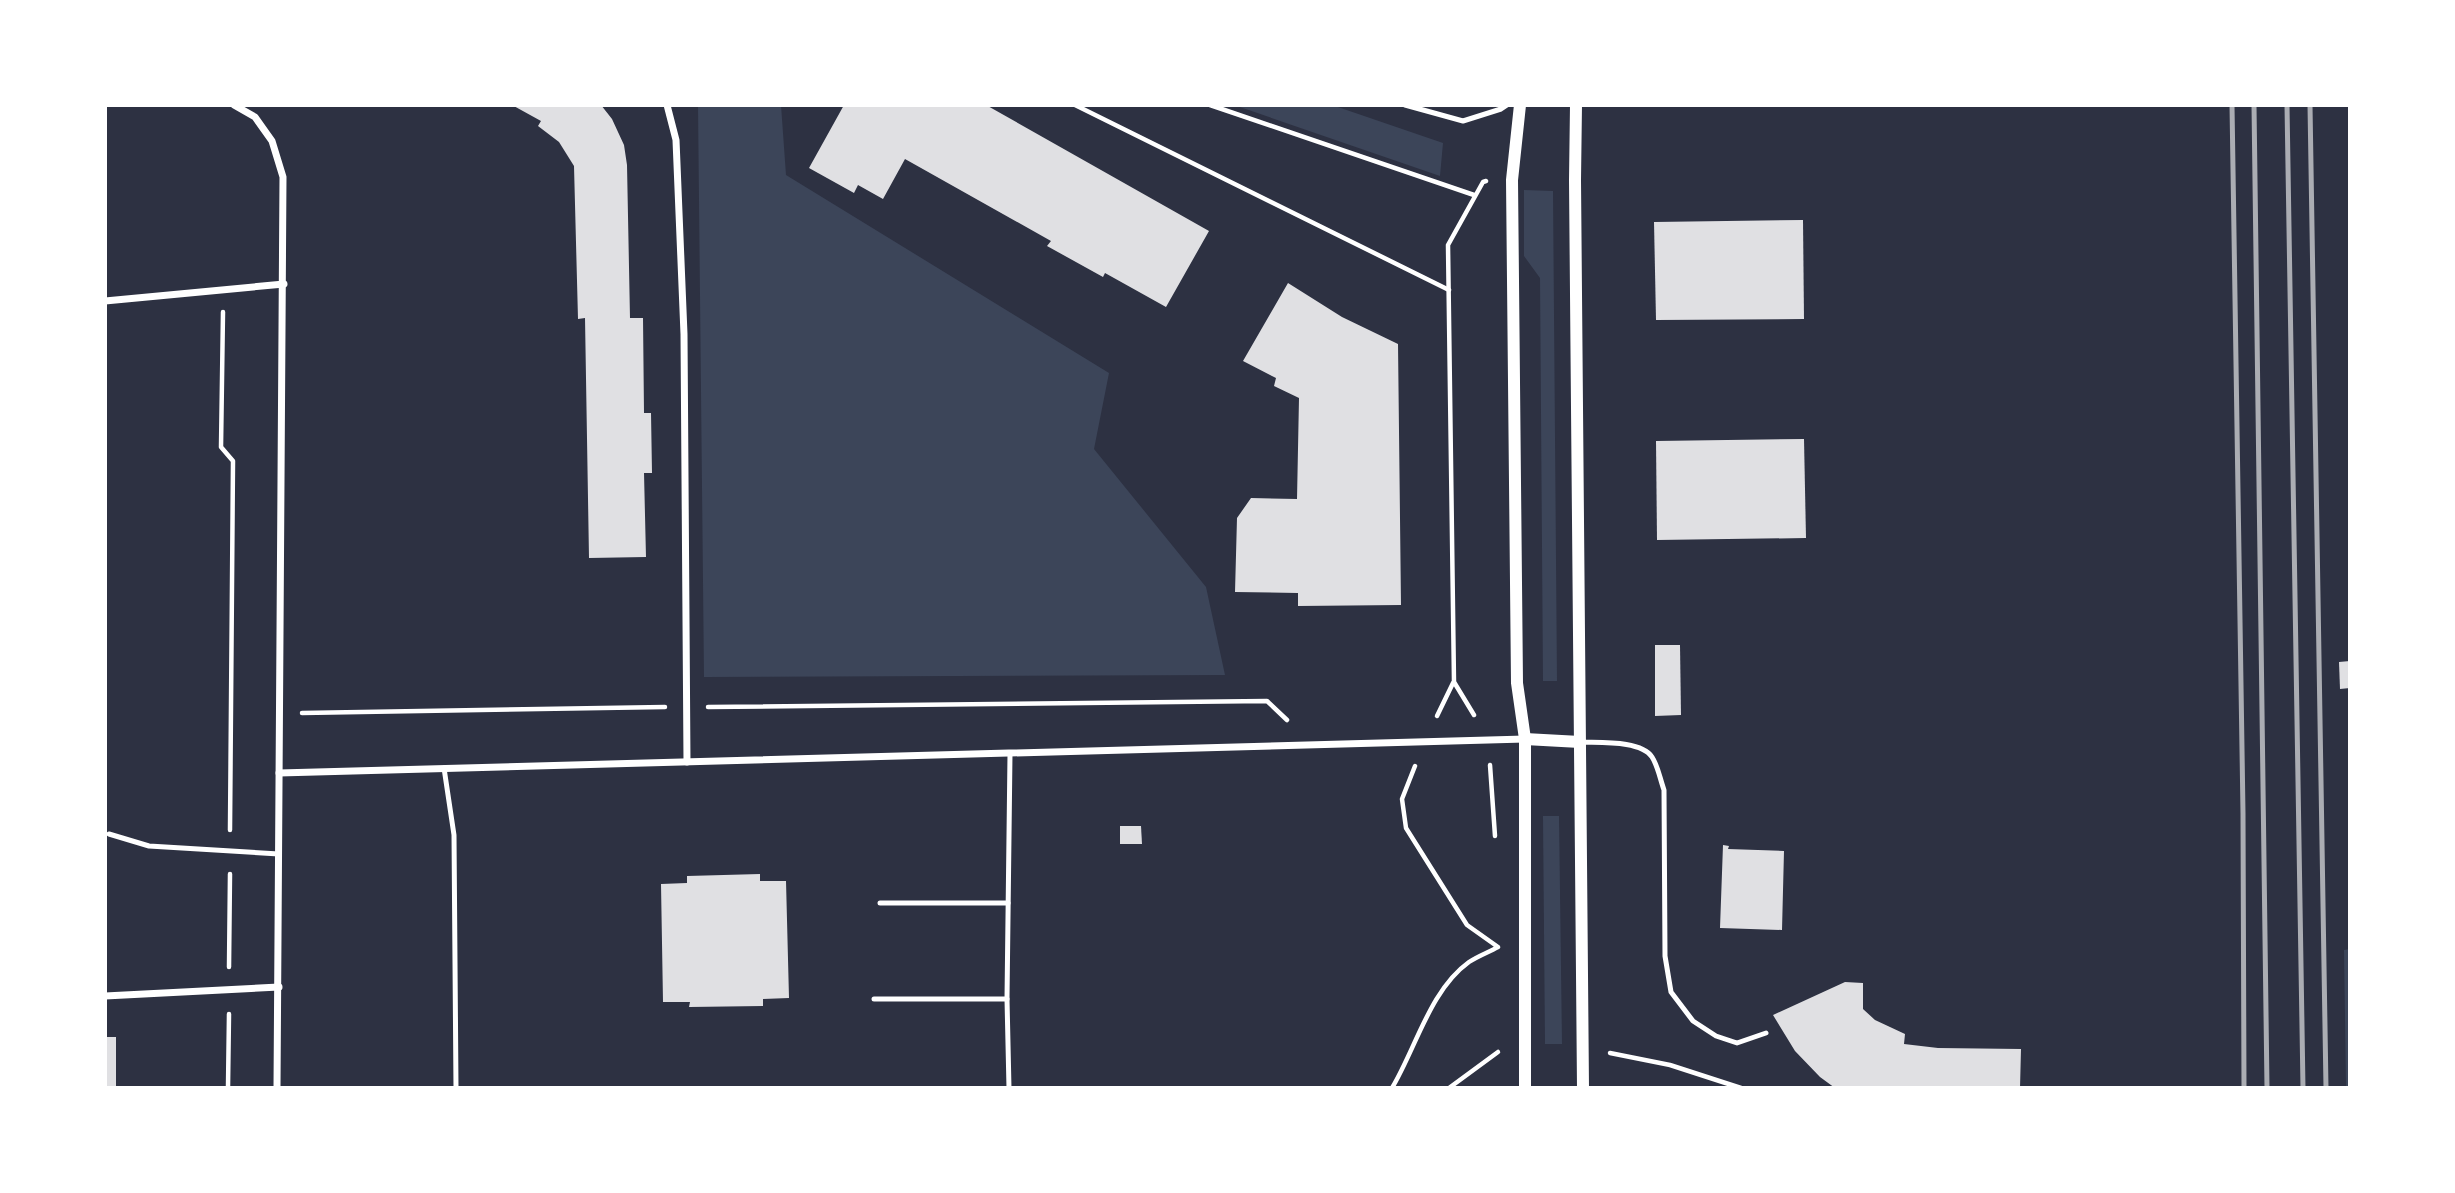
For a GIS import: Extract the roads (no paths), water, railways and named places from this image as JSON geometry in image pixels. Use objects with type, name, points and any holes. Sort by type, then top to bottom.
[{"type":"street","points":[[234,105],[255,117],[272,141],[283,177],[277,1088]]},
{"type":"street","points":[[667,105],[676,140],[684,334],[687,762]]},
{"type":"street","points":[[1520,105],[1512,180],[1517,683],[1525,740],[1525,1088]]},
{"type":"street","points":[[1576,105],[1583,1088]]},
{"type":"street","points":[[105,302],[284,284]]},
{"type":"street","points":[[279,773],[1490,740],[1580,742]]},
{"type":"street","points":[[105,996],[278,988]]},
{"type":"lane","points":[[1410,106],[1464,121],[1507,105]]},
{"type":"lane","points":[[1580,742],[1632,745],[1651,754],[1657,769],[1664,790],[1665,956],[1671,992],[1693,1021],[1717,1036],[1737,1043],[1766,1033]]},
{"type":"lane","points":[[1009,1088],[1007,999],[1010,754]]},
{"type":"lane","points":[[444,768],[454,835],[456,1088]]},
{"type":"lane","points":[[109,834],[149,846],[279,854]]},
{"type":"lane","points":[[880,903],[1008,903]]},
{"type":"lane","points":[[874,999],[1007,999]]},
{"type":"railway","points":[[2232,105],[2243,813],[2244,1088]]},
{"type":"railway","points":[[2254,105],[2267,1088]]},
{"type":"railway","points":[[2287,105],[2303,1088]]},
{"type":"railway","points":[[2310,105],[2326,1088]]}]
